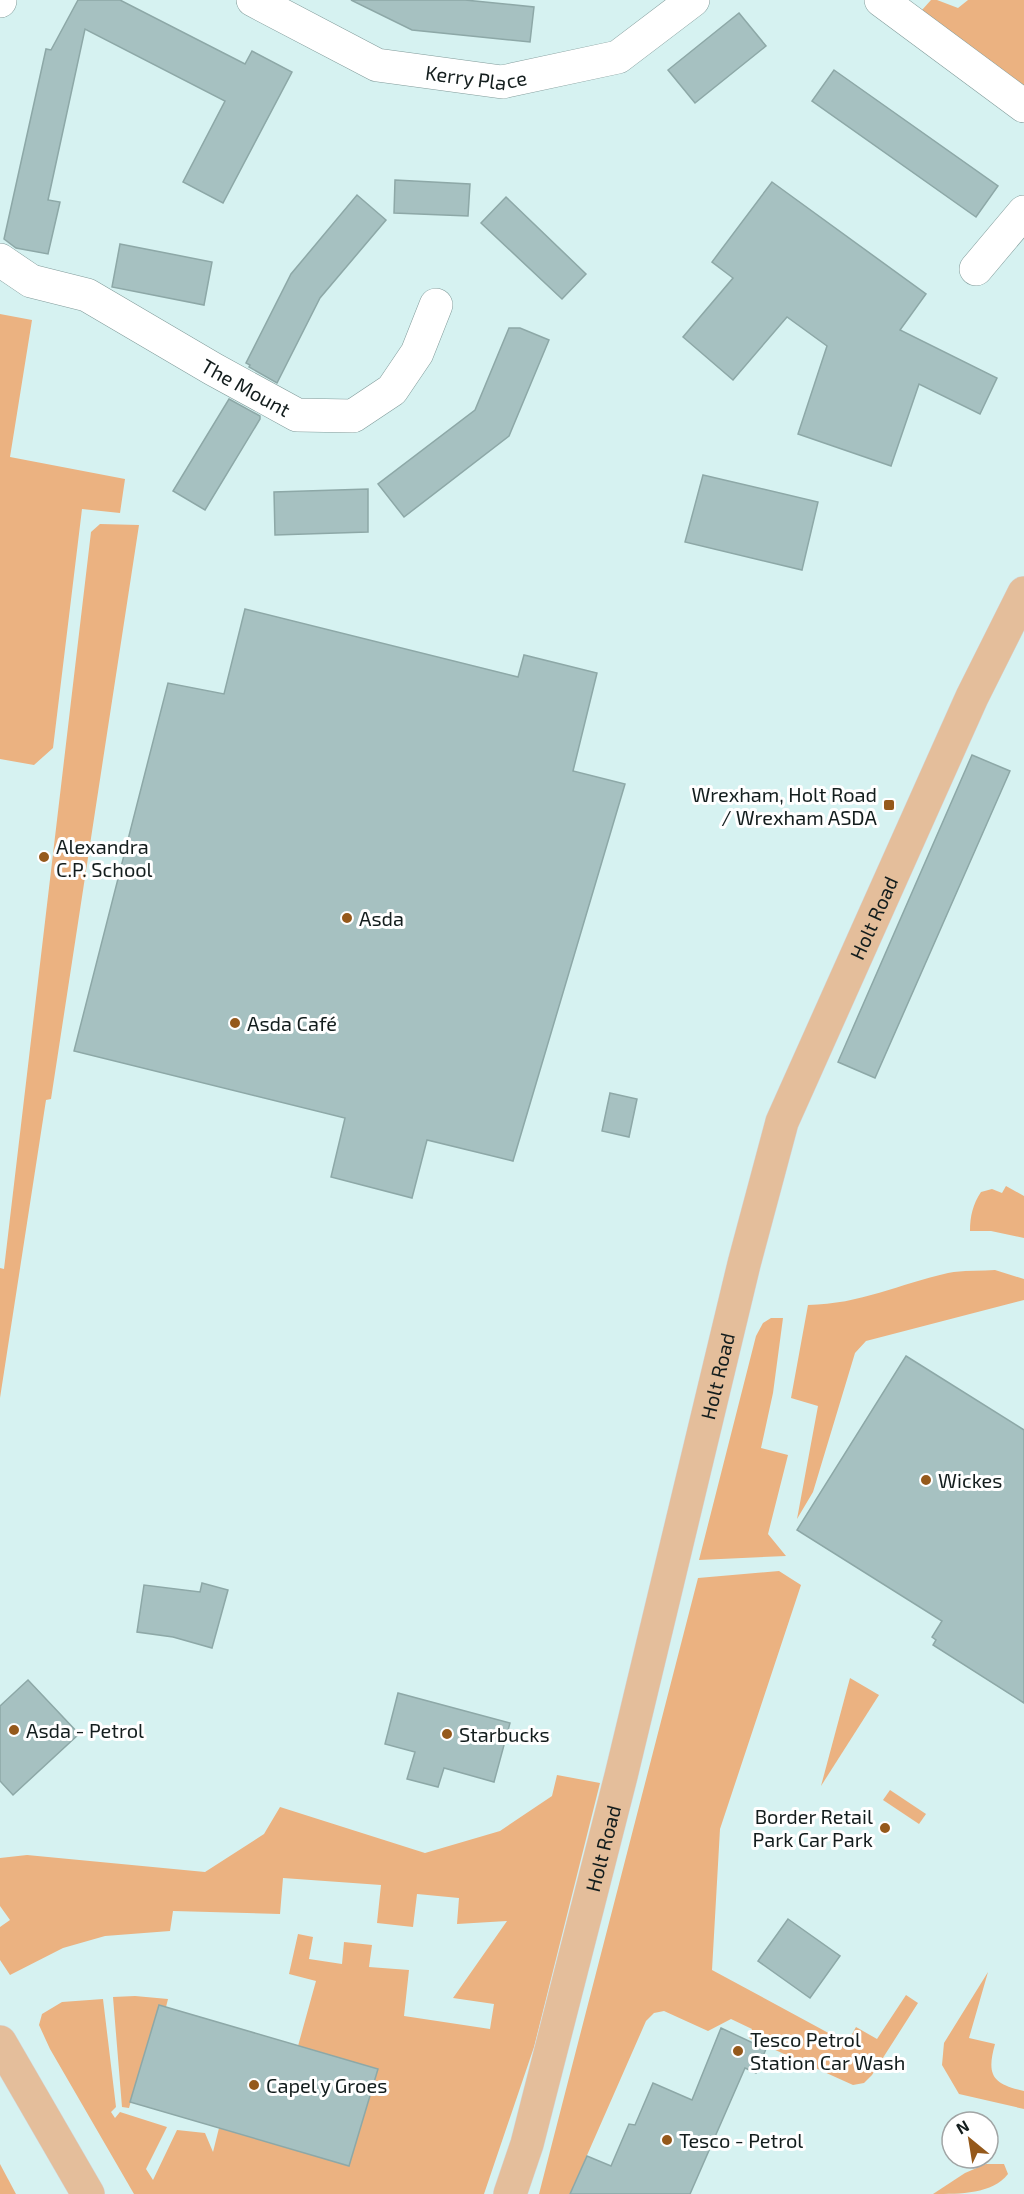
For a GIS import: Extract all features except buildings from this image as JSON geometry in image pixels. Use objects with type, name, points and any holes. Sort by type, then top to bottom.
[{"type":"main road","name":"Holt Road","points":[[510,2194],[527,2144],[618,1787],[744,1264],[782,1122],[972,697],[1024,593]]},
{"type":"main road","points":[[0,2042],[88,2194]]},
{"type":"street","name":"Kerry Place","points":[[253,0],[377,65],[502,82],[618,57],[693,0]]},
{"type":"street","points":[[881,0],[1024,106]]},
{"type":"street","points":[[976,269],[1024,212]]},
{"type":"street","name":"The Mount","points":[[0,260],[31,281],[87,295],[297,415],[353,416],[392,390],[417,353],[436,305]]},
{"type":"shaded area","points":[[931,0],[958,8],[968,0],[1024,0],[1024,89],[913,20]]},
{"type":"shaded area","points":[[0,314],[32,320],[10,457],[125,479],[120,513],[82,509],[53,748],[34,765],[0,759]]},
{"type":"shaded area","points":[[100,524],[139,525],[51,1099],[46,1100],[0,1398],[0,1268],[4,1269],[91,532]]},
{"type":"shaded area","points":[[1006,1186],[1024,1196],[1024,1238],[991,1231],[970,1231],[972,1210],[981,1192],[992,1189],[1002,1193]]},
{"type":"shaded area","points":[[995,1270],[1024,1279],[1024,1300],[866,1341],[855,1353],[813,1492],[797,1519],[818,1406],[791,1398],[808,1305],[863,1297],[948,1273]]},
{"type":"shaded area","points":[[771,1318],[783,1318],[773,1393],[761,1448],[788,1455],[768,1534],[786,1556],[699,1560],[756,1336],[763,1323]]},
{"type":"shaded area","points":[[779,1571],[801,1585],[720,1829],[712,1970],[847,2043],[856,2027],[877,2039],[906,1995],[918,2003],[872,2075],[864,2083],[853,2085],[749,2038],[752,2029],[731,2019],[708,2031],[664,2011],[654,2013],[646,2021],[570,2194],[539,2194],[698,1578]]},
{"type":"shaded area","points":[[850,1678],[879,1695],[821,1786]]},
{"type":"shaded area","points":[[557,1775],[600,1783],[534,2047],[484,2194],[134,2194],[50,2049],[39,2025],[42,2014],[62,2002],[103,1999],[116,2107],[111,2112],[115,2118],[120,2112],[167,2127],[146,2169],[153,2180],[177,2130],[205,2133],[213,2152],[219,2128],[377,2069],[298,2046],[316,1981],[289,1974],[298,1934],[313,1937],[309,1959],[342,1964],[344,1942],[372,1945],[369,1967],[409,1970],[404,2016],[490,2029],[494,2004],[453,1998],[507,1921],[457,1924],[459,1898],[417,1894],[413,1927],[377,1923],[381,1885],[283,1878],[280,1914],[173,1911],[170,1931],[105,1936],[63,1948],[10,1975],[0,1960],[0,1927],[10,1920],[0,1906],[0,1858],[27,1855],[205,1872],[264,1834],[280,1807],[425,1853],[500,1831],[552,1796]]},
{"type":"shaded area","points":[[890,1790],[926,1814],[919,1824],[883,1800]]},
{"type":"shaded area","points":[[988,1972],[969,2038],[995,2044],[992,2071],[995,2077],[1005,2085],[1024,2091],[1024,2109],[959,2094],[942,2065],[944,2043]]},
{"type":"shaded area","points":[[113,1997],[168,1999],[166,2007],[159,2005],[129,2108],[122,2107]]},
{"type":"shaded area","points":[[0,2164],[16,2194],[0,2194]]},
{"type":"shaded area","points":[[1000,2164],[1004,2164],[1008,2174],[1002,2181],[985,2189],[965,2193],[933,2194],[972,2170],[1000,2170]]},
{"type":"place","name":"Wrexham, Holt Road / Wrexham ASDA","points":[[889,805]]},
{"type":"place","name":"Alexandra C.P. School","points":[[44,857]]},
{"type":"place","name":"Asda","points":[[347,918]]},
{"type":"place","name":"Asda Café","points":[[235,1023]]},
{"type":"place","name":"Wickes","points":[[926,1480]]},
{"type":"place","name":"Asda - Petrol","points":[[14,1730]]},
{"type":"place","name":"Starbucks","points":[[447,1734]]},
{"type":"place","name":"Border Retail Park Car Park","points":[[885,1828]]},
{"type":"place","name":"Tesco Petrol Station Car Wash","points":[[738,2051]]},
{"type":"place","name":"Capel y Groes","points":[[254,2085]]},
{"type":"place","name":"Tesco - Petrol","points":[[667,2140]]}]
